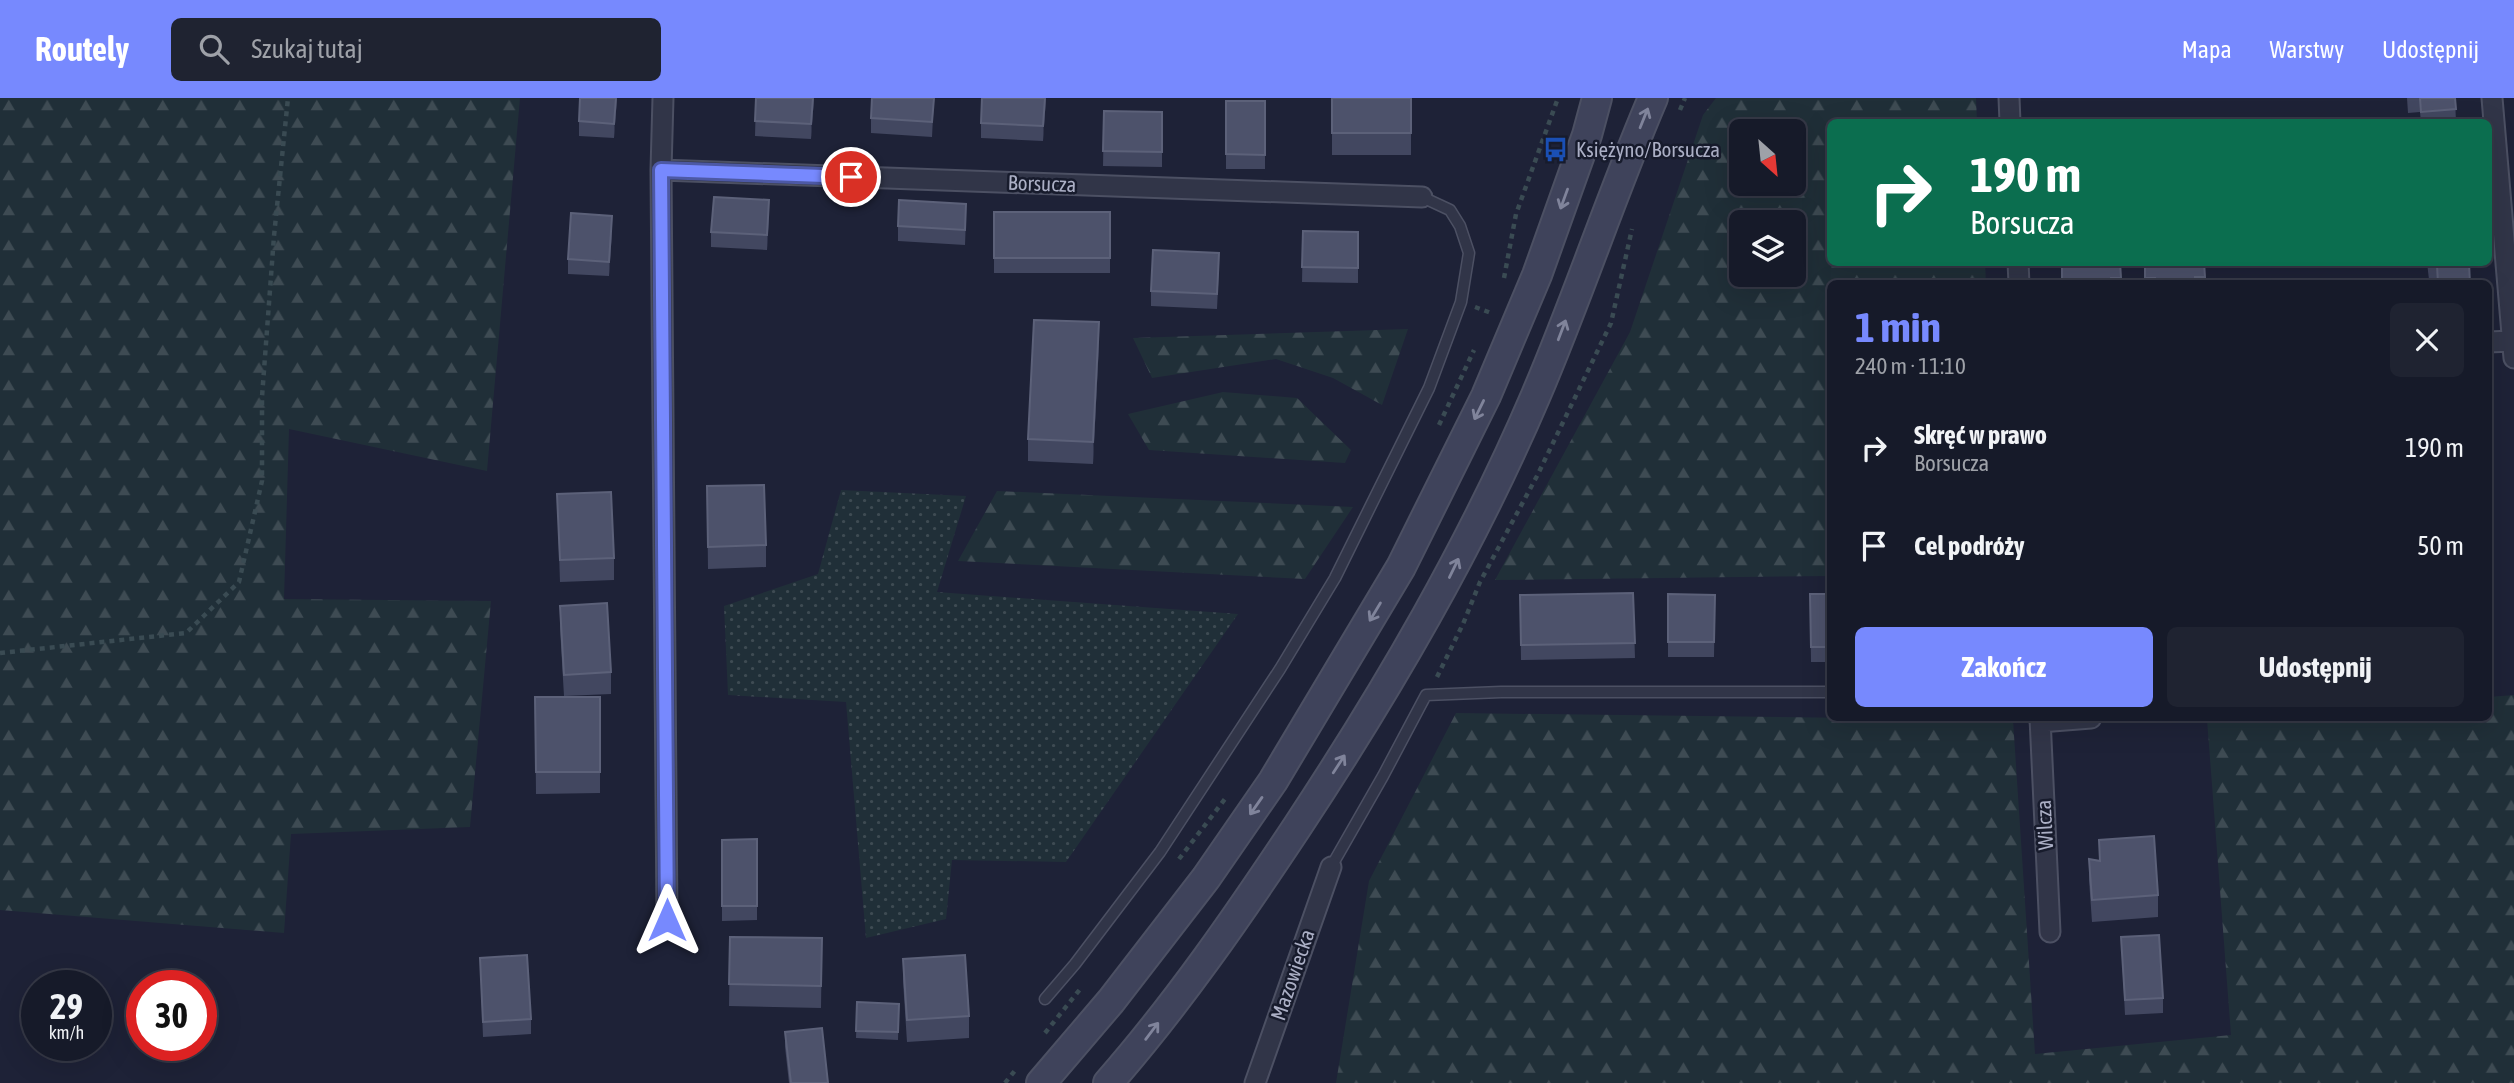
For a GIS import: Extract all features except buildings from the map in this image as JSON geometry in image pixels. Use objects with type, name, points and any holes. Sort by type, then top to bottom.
[{"type":"main road","points":[[1041,1083],[1111,1001],[1206,878],[1273,781],[1401,567],[1486,396],[1537,275],[1580,156],[1597,98]]},
{"type":"main road","points":[[1108,1083],[1144,1042],[1233,925],[1361,730],[1449,578],[1537,394],[1653,98]]},
{"type":"street","points":[[663,98],[661,170],[667,920]]},
{"type":"street","points":[[2009,98],[2010,119]]},
{"type":"street","points":[[2492,98],[2513,349],[2492,343]]},
{"type":"street","name":"Borsucza","points":[[661,170],[1422,197]]},
{"type":"street","name":"Wilcza","points":[[2040,721],[2050,932]]},
{"type":"street","name":"Mazowiecka","points":[[1255,1083],[1331,867]]},
{"type":"lane","points":[[1045,999],[1160,852],[1280,669],[1335,578],[1429,388],[1461,302],[1469,253],[1460,226],[1450,210],[1422,197]]},
{"type":"lane","points":[[1331,867],[1426,695],[1502,692],[1827,692]]},
{"type":"path","points":[[0,653],[186,633],[239,582],[262,481],[262,397],[288,98]]},
{"type":"green space","points":[[0,98],[520,98],[487,471],[289,429],[284,599],[491,601],[470,827],[291,834],[284,933],[0,910]]},
{"type":"green space","points":[[1716,98],[1976,98],[1977,119],[1827,119],[1827,266],[1985,266],[1986,280],[1827,280],[1827,576],[1495,580],[1630,332],[1703,115]]},
{"type":"green space","points":[[1408,329],[1382,405],[1333,378],[1276,359],[1152,378],[1133,338]]},
{"type":"green space","points":[[1223,392],[1297,398],[1351,450],[1345,463],[1149,450],[1128,414]]},
{"type":"green space","points":[[841,490],[966,496],[937,592],[1238,614],[1066,862],[952,860],[946,919],[866,938],[846,702],[728,695],[724,606],[818,574]]},
{"type":"green space","points":[[997,491],[1353,507],[1305,579],[958,561]]},
{"type":"green space","points":[[2514,695],[2514,1083],[1336,1083],[1369,881],[1456,713],[1827,718],[1827,721],[2013,721],[2035,1054],[2231,1035],[2207,721],[2492,721],[2492,697]]},
{"type":"place","name":"Księżyno/Borsucza","points":[[1556,150]]},
{"type":"route","points":[[667,920],[661,170],[851,177]]}]
